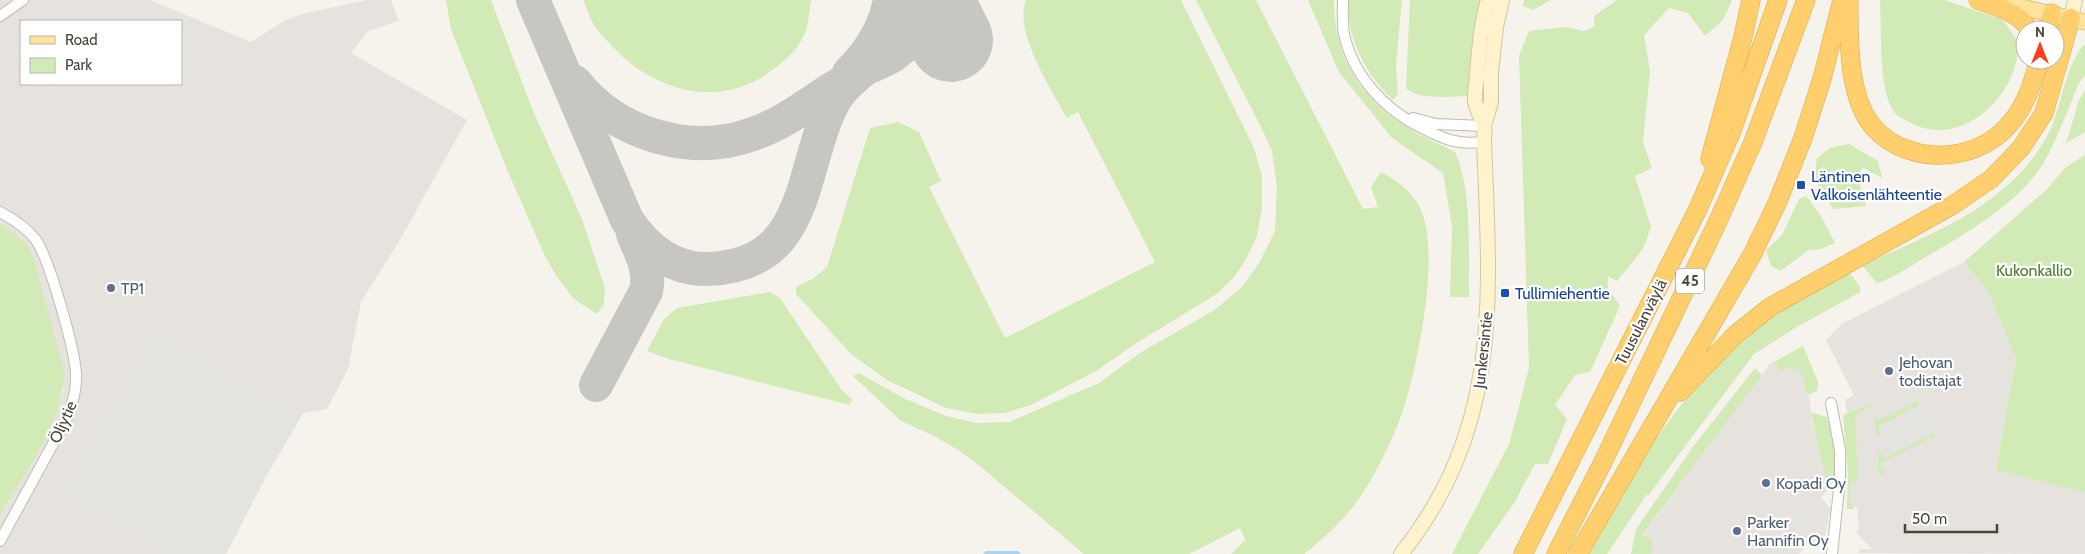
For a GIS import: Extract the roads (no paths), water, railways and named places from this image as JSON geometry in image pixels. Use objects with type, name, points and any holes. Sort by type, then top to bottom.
[{"type":"highway","points":[[1697,211],[1751,0]]},
{"type":"highway","name":"Tuusulanväylä","points":[[1523,554],[1697,211],[1730,133],[1778,0]]},
{"type":"highway","name":"Tuusulanväylä","points":[[1556,554],[1608,453],[1719,219],[1753,142],[1806,0]]},
{"type":"highway","points":[[1978,0],[2010,11],[2021,20]]},
{"type":"highway","points":[[1846,2],[1853,76],[1865,114],[1875,129],[1907,149],[1926,154],[1946,155],[1968,152],[1988,143],[2006,128],[2021,110],[2036,70]]},
{"type":"highway","points":[[1578,554],[1752,254],[1778,201],[1803,138],[1846,2]]},
{"type":"highway","points":[[1653,423],[1696,374],[1735,335],[1770,307],[1953,206],[1991,179],[2021,148],[2044,113],[2078,20]]},
{"type":"main road","name":"Junkersintie","points":[[1484,126],[1475,102],[1480,29],[1488,0]]},
{"type":"main road","name":"Junkersintie","points":[[1401,554],[1432,511],[1453,472],[1468,433],[1478,395],[1488,308],[1484,126],[1491,102],[1491,72],[1496,26],[1502,0]]},
{"type":"main road","points":[[1992,0],[2078,20],[2075,0]]},
{"type":"street","points":[[0,16],[23,0]]},
{"type":"street","points":[[1343,0],[1344,33],[1352,58],[1369,86],[1408,122],[1453,142],[1467,144],[1484,142]]},
{"type":"street","points":[[1395,112],[1436,124],[1484,126]]},
{"type":"street","name":"Öljytie","points":[[0,212],[26,230],[35,239],[40,248],[55,292],[76,372],[75,398],[67,418],[0,541]]},
{"type":"street","points":[[1831,403],[1840,450],[1840,480],[1832,554]]},
{"type":"water","points":[[986,551],[1018,551],[1021,554],[983,554]]},
{"type":"place","name":"Läntinen Valkoisenlähteentie","points":[[1801,185]]},
{"type":"place","name":"TP1","points":[[111,288]]},
{"type":"place","name":"Tullimiehentie","points":[[1505,293]]},
{"type":"place","name":"Jehovan todistajat","points":[[1889,371]]},
{"type":"place","name":"Kopadi Oy","points":[[1766,483]]},
{"type":"place","name":"Parker Hannifin Oy","points":[[1737,531]]},
{"type":"park label","name":"Kukonkallio","points":[[2034,270]]}]
